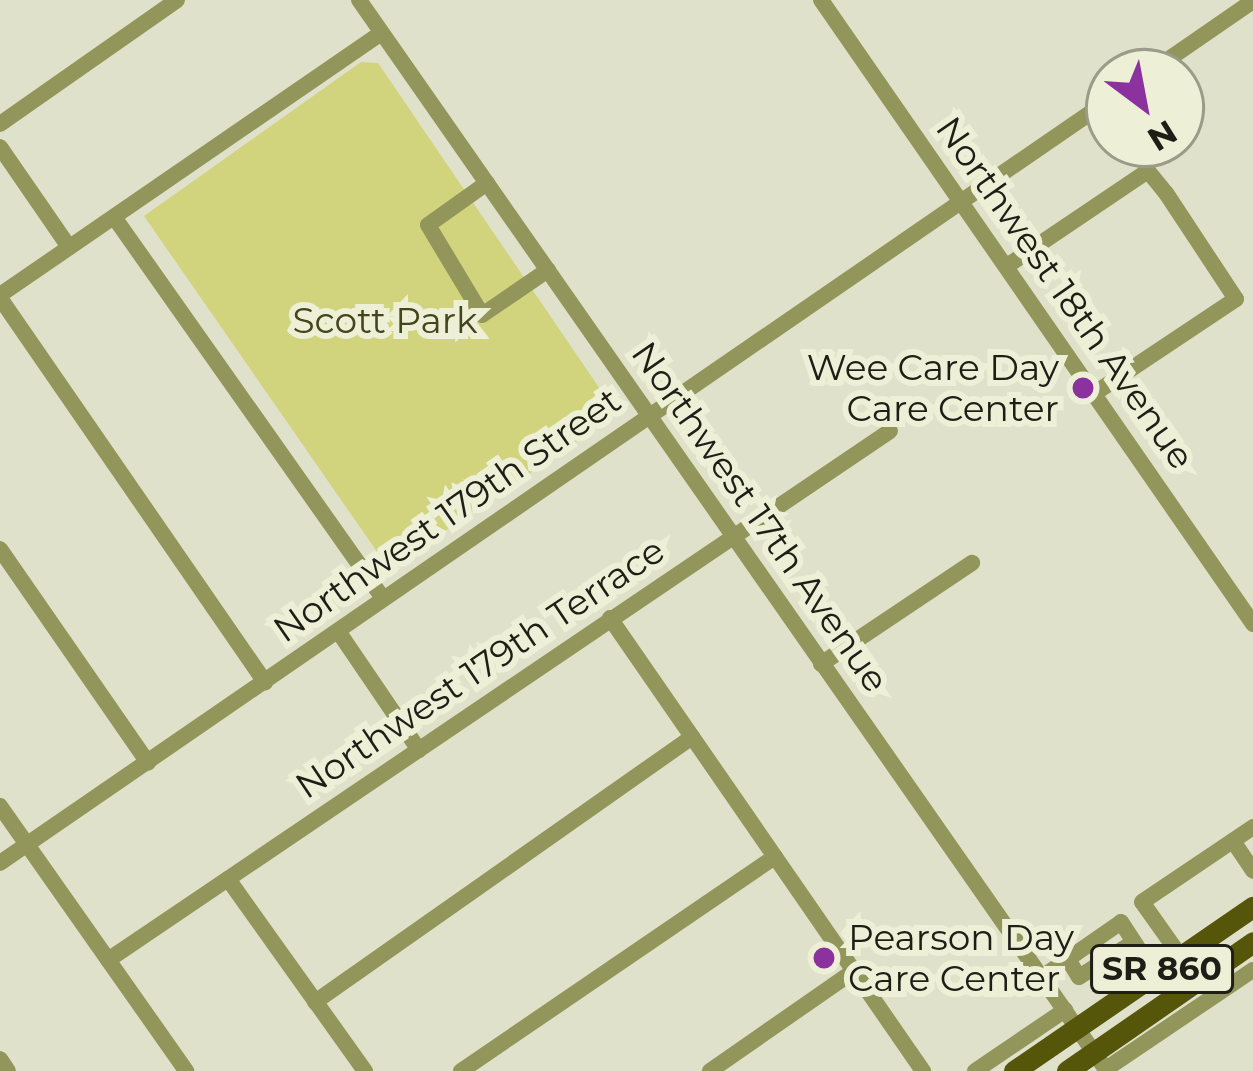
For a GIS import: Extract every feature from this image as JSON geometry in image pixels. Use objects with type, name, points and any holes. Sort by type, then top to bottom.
[{"type":"main road","name":"SR 860","points":[[1015,1071],[1071,1019],[1155,974],[1253,907]]},
{"type":"main road","name":"SR 860","points":[[1066,1071],[1102,1064],[1253,942]]},
{"type":"street","points":[[0,124],[177,0]]},
{"type":"street","name":"Northwest 17th Avenue","points":[[359,0],[1102,1064]]},
{"type":"street","name":"Northwest 18th Avenue","points":[[821,0],[1253,624]]},
{"type":"street","points":[[1185,48],[1253,2]]},
{"type":"street","points":[[265,682],[0,297],[381,33]]},
{"type":"street","name":"Northwest 179th Street","points":[[0,863],[1085,116]]},
{"type":"street","points":[[0,147],[69,247]]},
{"type":"street","points":[[1007,266],[1148,172],[1166,193],[1236,299],[1095,393]]},
{"type":"street","points":[[487,183],[428,225],[482,315],[548,270]]},
{"type":"street","points":[[114,217],[383,599]]},
{"type":"street","name":"Northwest 179th Terrace","points":[[108,960],[890,431]]},
{"type":"street","points":[[0,549],[148,763]]},
{"type":"street","points":[[821,664],[972,562]]},
{"type":"street","points":[[610,618],[923,1071]]},
{"type":"street","points":[[338,631],[419,750]]},
{"type":"street","points":[[315,1002],[692,737]]},
{"type":"street","points":[[0,806],[186,1071]]},
{"type":"street","points":[[1181,957],[1142,902],[1253,827]]},
{"type":"street","points":[[1233,841],[1253,871]]},
{"type":"street","points":[[460,1071],[775,857]]},
{"type":"street","points":[[228,880],[365,1071]]},
{"type":"street","points":[[1042,977],[1068,959],[1079,977],[1134,942],[1155,974]]},
{"type":"street","points":[[1102,1064],[1253,970]]},
{"type":"street","points":[[710,1071],[854,971]]},
{"type":"street","points":[[975,1071],[1071,1019]]},
{"type":"street","points":[[0,1059],[8,1071]]},
{"type":"green space","name":"Scott Park","points":[[361,62],[378,63],[617,414],[389,569],[144,216]]},
{"type":"place","name":"Wee Care Day Care Center","points":[[1083,388]]},
{"type":"place","name":"Pearson Day Care Center","points":[[824,958]]}]
